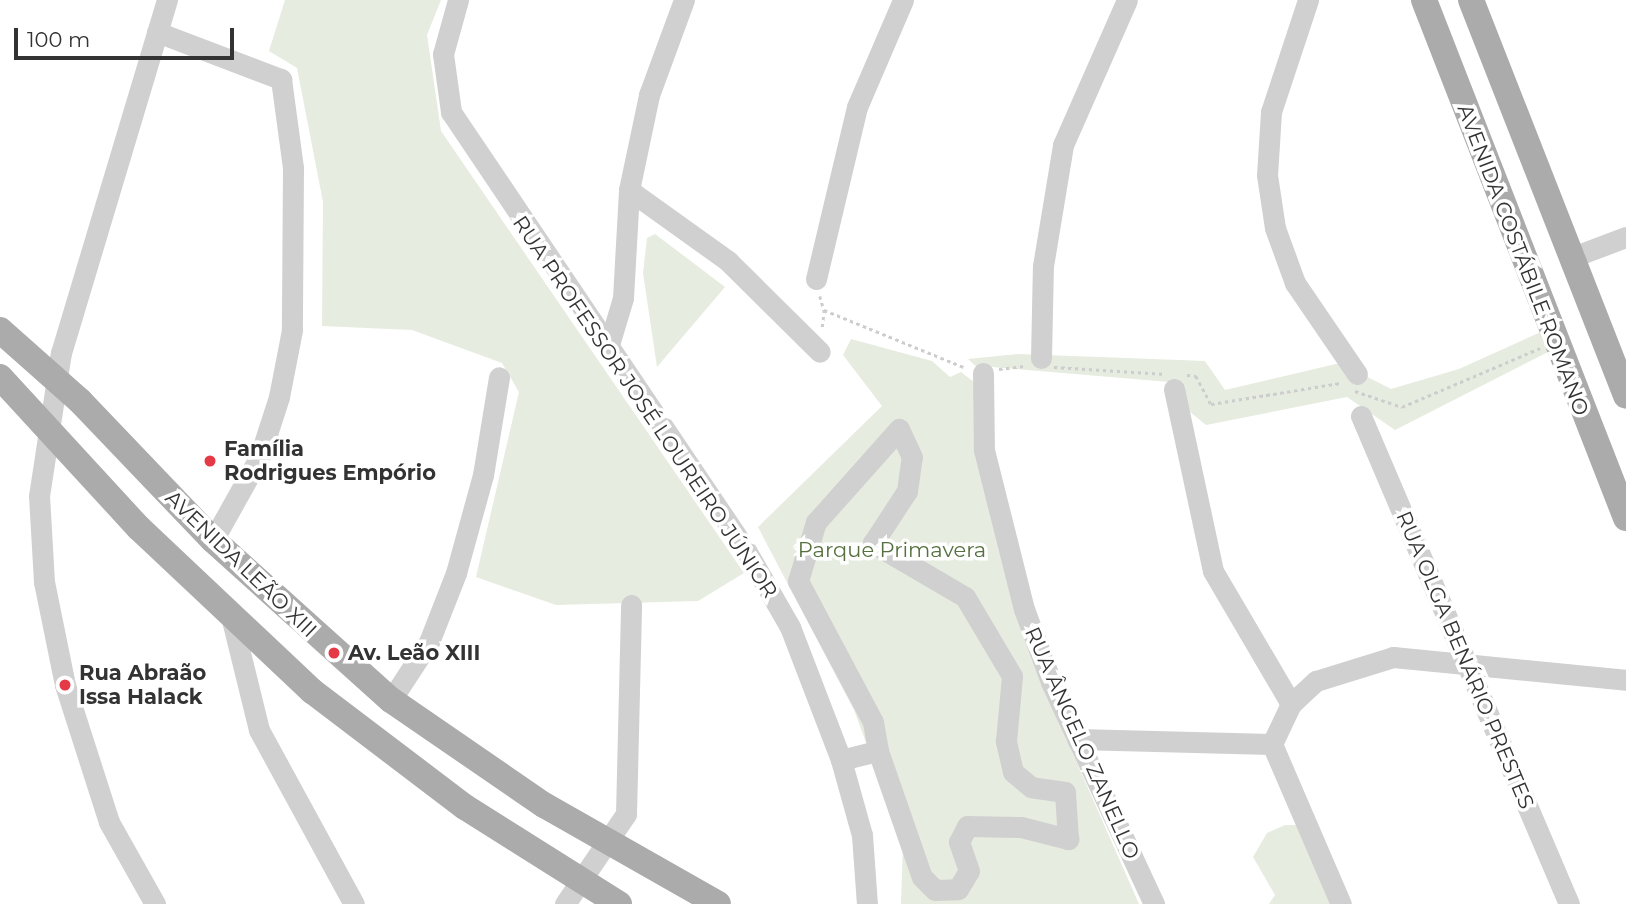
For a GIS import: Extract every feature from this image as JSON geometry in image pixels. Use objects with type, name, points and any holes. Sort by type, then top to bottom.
[{"type":"main road","points":[[1425,3],[1452,12],[1471,1],[1626,396]]},
{"type":"main road","name":"AVENIDA COSTÁBILE ROMANO","points":[[1425,3],[1553,341],[1626,518]]},
{"type":"main road","name":"AVENIDA LEÃO XIII","points":[[0,330],[57,380],[213,540],[391,700],[470,758],[607,842],[718,904]]},
{"type":"main road","name":"AVENIDA LEÃO XIII","points":[[0,377],[232,620],[385,751],[571,893],[619,904]]},
{"type":"street","points":[[155,904],[109,822],[65,685],[44,582],[39,496],[47,425],[57,380],[167,0]]},
{"type":"street","name":"RUA PROFESSOR JOSÉ LOUREIRO JÚNIOR","points":[[458,0],[443,54],[451,112],[790,627],[841,760],[862,835],[867,904]]},
{"type":"street","points":[[608,348],[626,272],[629,190],[649,95],[684,0]]},
{"type":"street","points":[[816,279],[857,107],[903,0]]},
{"type":"street","points":[[1041,358],[1043,266],[1063,145],[1126,0]]},
{"type":"street","points":[[1308,0],[1271,112],[1267,175],[1275,228],[1296,284],[1358,384]]},
{"type":"street","points":[[157,32],[281,79],[297,239],[292,330],[260,456],[213,540]]},
{"type":"street","points":[[629,190],[728,261],[820,352]]},
{"type":"street","points":[[1570,258],[1626,237]]},
{"type":"street","name":"RUA ÂNGELO ZANELLO","points":[[983,373],[984,450],[1002,534],[1046,670],[1154,904]]},
{"type":"street","points":[[391,700],[429,642],[456,573],[499,377]]},
{"type":"street","points":[[1174,389],[1213,571],[1291,704]]},
{"type":"street","name":"RUA OLGA BENÁRIO PRESTES","points":[[1361,416],[1569,904]]},
{"type":"street","points":[[899,429],[912,457],[907,491],[873,543],[965,597],[1012,676],[1006,741],[1013,772],[1031,787],[1065,792],[1068,839],[1021,827],[967,826],[959,842],[969,871],[958,889],[935,890],[922,877],[878,751],[873,722],[798,581],[816,522],[899,429]]},
{"type":"street","points":[[571,893],[626,814],[631,788],[631,605]]},
{"type":"street","points":[[232,620],[259,730],[355,904]]},
{"type":"street","points":[[1341,904],[1272,744],[1291,704],[1316,681],[1351,666],[1393,657],[1626,680]]},
{"type":"street","points":[[1077,739],[1272,744]]},
{"type":"street","points":[[841,760],[878,751]]},
{"type":"path","points":[[816,279],[824,310],[983,373],[1041,358],[1052,367],[1196,376],[1211,404],[1341,383],[1358,384],[1402,407],[1553,341]]},
{"type":"path","points":[[1358,384],[1361,416]]},
{"type":"green space","points":[[285,0],[441,0],[427,35],[441,131],[744,573],[698,601],[556,605],[476,577],[519,392],[502,363],[412,330],[322,326],[323,202],[297,68],[269,51]]},
{"type":"green space","points":[[655,234],[725,287],[657,367],[643,273],[647,238]]},
{"type":"green space","points":[[1543,331],[1550,351],[1395,430],[1347,397],[1206,425],[1189,411],[1181,383],[992,367],[983,373],[968,359],[1019,354],[1205,361],[1225,390],[1340,363],[1391,389],[1459,369]]},
{"type":"green space","name":"Parque Primavera","points":[[851,339],[932,361],[950,377],[961,372],[974,382],[1036,670],[1139,904],[901,904],[903,843],[854,710],[758,527],[882,406],[843,355]]},
{"type":"green space","points":[[1285,825],[1299,825],[1330,904],[1269,904],[1275,895],[1253,857],[1267,833]]},
{"type":"place","name":"Família Rodrigues Empório","points":[[210,461]]},
{"type":"place","name":"Av. Leão XIII","points":[[334,653]]},
{"type":"place","name":"Rua Abraão Issa Halack","points":[[65,685]]}]
